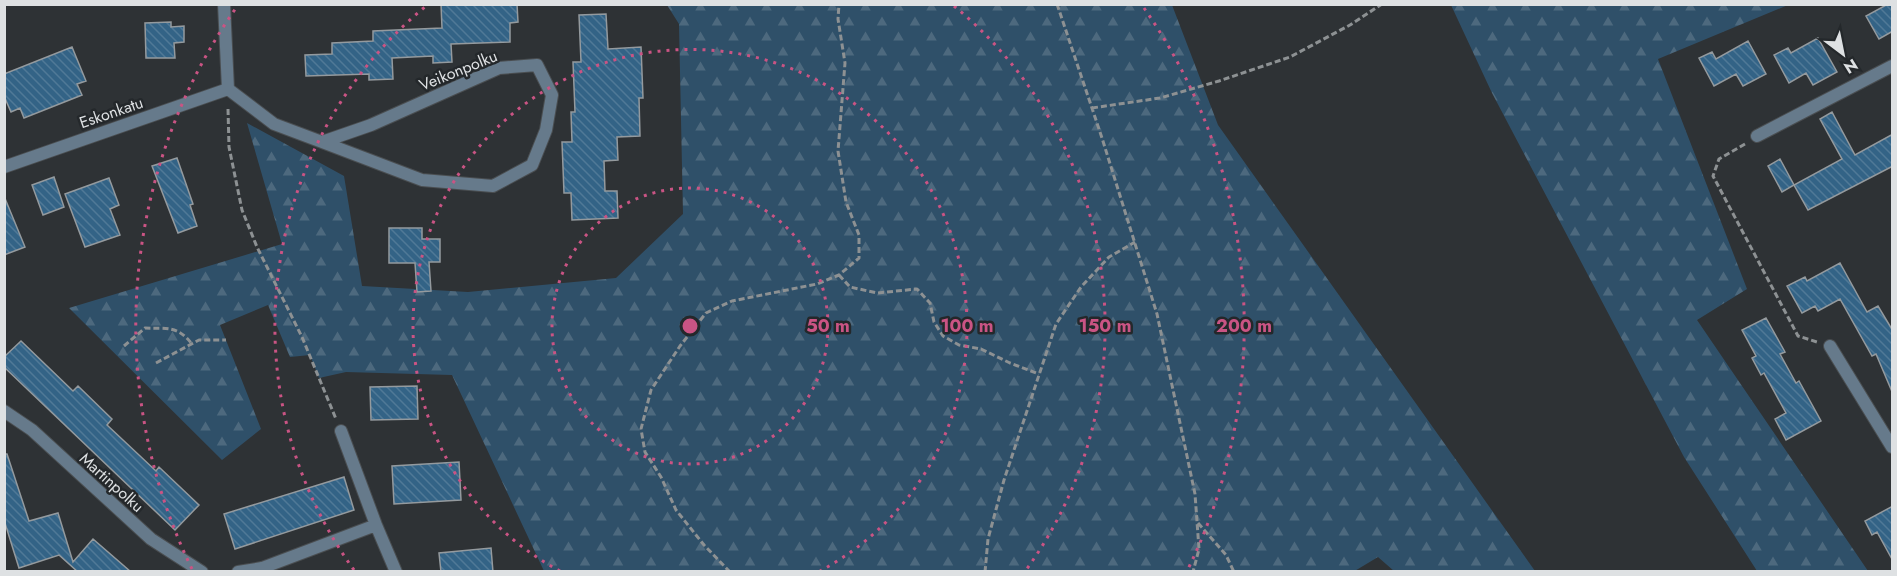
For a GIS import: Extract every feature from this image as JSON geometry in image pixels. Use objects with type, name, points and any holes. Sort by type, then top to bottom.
[{"type":"street","points":[[224,4],[228,89]]},
{"type":"street","name":"Veikonpolku","points":[[228,89],[274,124],[422,180],[493,186],[532,165],[546,130],[552,95],[537,65],[499,68],[371,125],[322,142]]},
{"type":"street","points":[[1757,136],[1893,66]]},
{"type":"street","name":"Eskonkatu","points":[[4,167],[228,89]]},
{"type":"street","points":[[1830,346],[1893,447]]},
{"type":"street","name":"Martinpolku","points":[[4,411],[32,430],[151,539],[202,572]]},
{"type":"street","points":[[341,432],[396,572]]},
{"type":"street","points":[[238,572],[262,568],[376,525]]},
{"type":"path","points":[[730,572],[704,545],[676,510],[661,477],[645,452],[641,429],[651,390],[680,346],[706,313],[732,301],[817,284],[839,274],[859,258],[859,235],[846,202],[837,151],[845,63],[838,4]]},
{"type":"path","points":[[1057,4],[1157,314],[1195,494],[1199,549],[1193,572]]},
{"type":"path","points":[[1092,108],[1160,98],[1290,57],[1350,25],[1382,4]]},
{"type":"path","points":[[228,89],[229,147],[242,210],[257,247],[303,337],[341,432]]},
{"type":"path","points":[[1757,136],[1719,159],[1713,176],[1798,336],[1830,346]]},
{"type":"path","points":[[985,572],[988,539],[1004,480],[1056,324],[1081,287],[1109,257],[1135,242]]},
{"type":"path","points":[[839,274],[850,287],[877,293],[917,289],[930,303],[934,322],[943,336],[959,345],[981,349],[1040,374]]},
{"type":"path","points":[[124,346],[145,328],[178,330],[192,344]]},
{"type":"path","points":[[156,363],[199,340],[226,340]]},
{"type":"path","points":[[1197,521],[1226,555],[1233,572]]},
{"type":"green space","points":[[667,5],[1172,5],[1218,125],[1535,571],[1394,571],[1378,557],[1353,572],[544,571],[452,375],[346,372],[319,378],[310,355],[290,357],[268,305],[220,325],[261,429],[222,460],[69,308],[282,244],[247,123],[344,176],[362,286],[468,292],[616,278],[683,214],[679,24]]},
{"type":"green space","points":[[1451,5],[1788,5],[1658,59],[1747,289],[1697,320],[1868,571],[1757,571],[1684,457],[1492,93]]},
{"type":"building","points":[[441,4],[517,4],[518,22],[510,23],[510,42],[451,44],[452,62],[433,63],[433,56],[392,58],[393,79],[369,80],[369,74],[306,76],[305,55],[332,54],[332,43],[373,41],[373,31],[442,28]]},
{"type":"building","points":[[1888,4],[1893,4],[1893,31],[1879,39],[1866,16]]},
{"type":"building","points":[[606,14],[608,49],[641,47],[643,98],[639,98],[640,136],[617,137],[618,160],[604,161],[605,191],[617,191],[618,218],[572,220],[571,193],[564,193],[562,142],[572,142],[571,112],[575,112],[573,62],[581,62],[579,15]]},
{"type":"building","points":[[171,22],[171,27],[184,26],[184,42],[174,43],[175,58],[146,58],[145,23]]},
{"type":"building","points":[[1818,38],[1837,72],[1813,85],[1806,73],[1789,83],[1774,55],[1788,48],[1791,53]]},
{"type":"building","points":[[1748,41],[1766,74],[1743,86],[1736,74],[1714,86],[1699,58],[1712,52],[1716,59]]},
{"type":"building","points":[[72,47],[86,81],[77,84],[82,95],[24,118],[20,108],[11,112],[4,96],[4,74]]},
{"type":"building","points":[[1832,112],[1855,155],[1893,134],[1893,166],[1808,210],[1794,185],[1842,159],[1820,119]]},
{"type":"building","points":[[177,158],[193,204],[190,205],[197,226],[178,233],[152,166]]},
{"type":"building","points":[[1780,159],[1794,185],[1782,192],[1768,166]]},
{"type":"building","points":[[54,177],[64,207],[43,215],[32,185]]},
{"type":"building","points":[[109,178],[119,205],[110,209],[120,235],[85,247],[65,194]]},
{"type":"building","points":[[4,196],[25,247],[4,255]]},
{"type":"building","points":[[389,228],[422,228],[422,239],[440,239],[440,262],[429,262],[431,291],[417,292],[415,263],[389,263]]},
{"type":"building","points":[[1840,263],[1867,312],[1878,306],[1893,331],[1893,394],[1876,354],[1872,356],[1840,299],[1818,311],[1815,306],[1802,313],[1787,286],[1805,277],[1807,281]]},
{"type":"building","points":[[1766,318],[1785,352],[1780,354],[1796,383],[1799,381],[1821,421],[1786,440],[1775,419],[1786,413],[1764,373],[1761,375],[1752,358],[1756,356],[1742,330]]},
{"type":"building","points":[[21,341],[73,391],[78,386],[112,419],[107,425],[156,471],[159,467],[199,505],[175,530],[4,367],[4,357]]},
{"type":"building","points":[[417,386],[418,419],[371,420],[370,387]]},
{"type":"building","points":[[4,454],[7,454],[29,521],[58,513],[73,562],[93,539],[131,572],[78,572],[59,555],[19,568],[4,520]]},
{"type":"building","points":[[459,462],[461,500],[394,504],[392,466]]},
{"type":"building","points":[[344,477],[354,510],[235,549],[224,514]]},
{"type":"building","points":[[1893,506],[1893,561],[1877,532],[1872,535],[1865,521]]},
{"type":"building","points":[[491,548],[493,572],[441,572],[439,553]]}]
